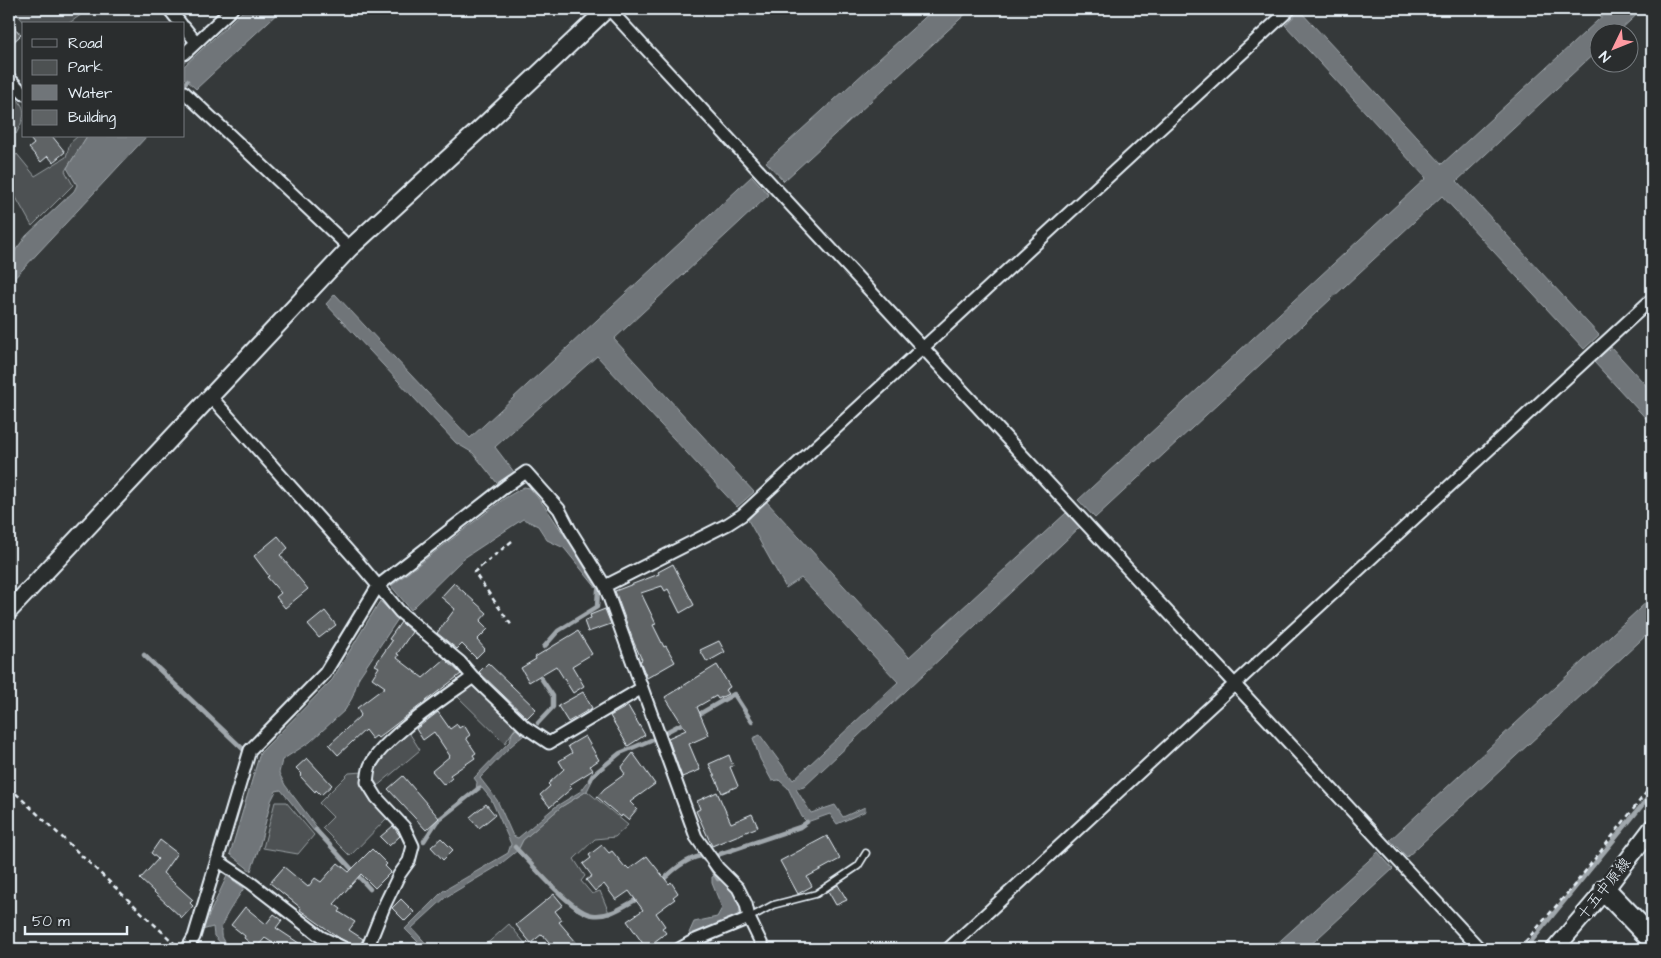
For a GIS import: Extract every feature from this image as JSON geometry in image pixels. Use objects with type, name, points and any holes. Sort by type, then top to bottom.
[{"type":"highway","points":[[1605,890],[1652,939]]},
{"type":"street","points":[[169,9],[179,22]]},
{"type":"street","points":[[185,53],[232,9]]},
{"type":"street","points":[[9,611],[350,248],[608,9],[1480,949]]},
{"type":"street","points":[[604,586],[728,524],[742,515],[1290,9]]},
{"type":"street","points":[[185,28],[196,42]]},
{"type":"street","points":[[9,78],[22,92]]},
{"type":"street","points":[[185,93],[350,248]]},
{"type":"street","points":[[948,949],[1652,299]]},
{"type":"street","points":[[211,397],[400,612],[460,662],[525,727],[549,743],[642,688]]},
{"type":"street","points":[[187,949],[194,937],[250,750],[325,672],[378,586],[526,472],[559,509],[604,586],[696,837],[718,868],[738,888],[746,904],[749,918],[764,949]]},
{"type":"street","points":[[367,949],[395,882],[409,861],[412,846],[404,827],[377,798],[367,782],[370,766],[383,748],[398,733],[473,677]]},
{"type":"street","name":"十五中原線","points":[[1555,949],[1605,890],[1652,828]]},
{"type":"street","points":[[217,860],[251,883],[321,937],[346,949]]},
{"type":"street","points":[[679,949],[693,941],[749,918]]},
{"type":"lane","points":[[749,918],[773,905],[816,894],[858,866],[866,853]]},
{"type":"path","points":[[512,541],[474,572],[512,626]]},
{"type":"path","points":[[1518,949],[1576,883],[1652,785]]},
{"type":"path","points":[[9,787],[181,949]]},
{"type":"green space","points":[[12,9],[77,9],[82,14],[71,22],[24,22]]},
{"type":"green space","points":[[9,89],[22,105],[22,122],[16,134],[9,127]]},
{"type":"green space","points":[[76,138],[86,138],[65,171],[73,185],[32,226],[9,185],[9,163],[17,154],[35,176],[66,157],[70,143]]},
{"type":"green space","points":[[472,685],[516,727],[505,743],[457,696]]},
{"type":"green space","points":[[408,731],[420,750],[375,788],[374,772],[389,749]]},
{"type":"green space","points":[[363,772],[369,795],[388,817],[350,856],[322,828],[333,817],[319,803],[349,773]]},
{"type":"green space","points":[[587,791],[628,825],[615,837],[595,839],[574,859],[585,876],[581,881],[592,894],[600,891],[610,915],[592,916],[576,910],[517,852],[523,840],[561,807]]},
{"type":"green space","points":[[275,802],[286,802],[314,835],[298,854],[263,848]]},
{"type":"green space","points":[[509,924],[530,949],[481,949],[482,948]]},
{"type":"water","points":[[245,9],[282,9],[196,89],[185,79],[185,65]]},
{"type":"water","points":[[934,9],[971,9],[784,181],[766,162]]},
{"type":"water","points":[[1610,9],[1643,9],[1629,22],[1596,22]]},
{"type":"water","points":[[1300,11],[1442,164],[1588,29],[1588,59],[1457,181],[1599,335],[1584,349],[1442,196],[1095,518],[1078,500],[1426,178],[1285,25]]},
{"type":"water","points":[[86,138],[145,138],[9,284],[9,259],[26,236],[74,191],[77,185],[67,168]]},
{"type":"water","points":[[752,176],[769,195],[614,339],[754,492],[737,507],[597,356],[495,447],[514,472],[497,483],[473,453],[456,443],[326,304],[335,294],[470,438]]},
{"type":"water","points":[[1611,347],[1652,392],[1652,425],[1594,362]]},
{"type":"water","points":[[524,487],[530,488],[546,508],[598,590],[564,548],[547,540],[538,526],[523,519],[464,558],[411,610],[391,586],[505,498]]},
{"type":"water","points":[[766,501],[909,657],[1066,513],[1080,527],[804,787],[796,789],[811,813],[835,805],[843,817],[865,807],[866,811],[837,824],[830,814],[807,822],[802,817],[788,788],[779,780],[772,781],[760,759],[753,738],[760,735],[793,780],[898,682],[801,578],[786,588],[748,520]]},
{"type":"water","points":[[1652,597],[1652,630],[1407,857],[1390,840]]},
{"type":"water","points":[[380,601],[398,619],[359,677],[352,698],[345,710],[310,742],[282,760],[279,773],[285,785],[318,829],[314,831],[281,790],[276,791],[271,801],[251,871],[230,854],[260,753],[332,680]]},
{"type":"water","points":[[516,729],[524,735],[480,778],[497,800],[513,836],[518,838],[555,807],[581,791],[593,775],[593,779],[587,791],[561,807],[523,840],[518,850],[498,866],[446,897],[412,928],[431,949],[425,949],[405,929],[443,891],[508,853],[511,844],[491,799],[482,788],[476,790],[477,782],[474,778],[510,741],[512,733]]},
{"type":"water","points":[[1378,852],[1393,869],[1306,949],[1271,949]]},
{"type":"water","points":[[719,875],[736,892],[742,906],[738,916],[692,937],[689,933],[694,922],[717,917],[722,908],[712,883],[712,877]]},
{"type":"water","points":[[227,876],[244,888],[226,917],[221,929],[222,939],[233,949],[226,949],[214,936],[213,927],[202,930]]},
{"type":"building","points":[[9,21],[21,35],[9,46]]},
{"type":"building","points":[[30,138],[54,138],[65,152],[53,162],[48,156],[41,162],[29,148],[34,144]]},
{"type":"building","points":[[278,536],[288,548],[280,555],[308,589],[285,608],[276,597],[281,593],[267,577],[269,576],[254,556]]},
{"type":"building","points":[[673,564],[694,605],[680,613],[668,589],[665,591],[662,586],[641,593],[656,624],[653,625],[664,647],[666,646],[675,662],[647,678],[640,661],[642,660],[615,591],[659,574],[658,572]]},
{"type":"building","points":[[454,583],[487,613],[480,621],[488,629],[477,640],[485,649],[476,658],[462,644],[457,649],[437,633],[455,609],[441,597]]},
{"type":"building","points":[[605,609],[611,624],[588,632],[584,621],[591,618],[590,615]]},
{"type":"building","points":[[325,611],[336,625],[319,638],[308,625]]},
{"type":"building","points":[[401,622],[412,632],[397,654],[399,655],[397,658],[423,678],[445,659],[461,674],[378,738],[376,736],[372,739],[365,730],[338,755],[329,745],[361,715],[357,708],[385,687],[372,678],[379,667],[375,665],[392,641],[389,639]]},
{"type":"building","points":[[578,631],[592,654],[572,666],[584,686],[573,693],[556,666],[529,682],[521,668],[536,659],[535,657]]},
{"type":"building","points":[[719,641],[725,652],[707,662],[700,650]]},
{"type":"building","points":[[488,663],[536,709],[527,718],[479,672]]},
{"type":"building","points":[[717,665],[730,687],[725,690],[728,694],[718,699],[716,696],[697,707],[709,735],[689,744],[700,770],[682,777],[668,738],[686,730],[665,697]]},
{"type":"building","points":[[583,692],[592,708],[568,722],[558,706]]},
{"type":"building","points":[[628,706],[645,735],[628,746],[610,716]]},
{"type":"building","points":[[438,712],[450,729],[457,724],[459,728],[464,725],[470,735],[466,738],[476,753],[473,755],[475,758],[450,775],[452,778],[444,785],[432,771],[450,756],[434,732],[423,740],[416,729]]},
{"type":"building","points":[[585,736],[599,760],[590,766],[593,770],[569,785],[572,788],[550,807],[540,795],[550,786],[548,784],[564,769],[559,761],[572,753],[568,746]]},
{"type":"building","points":[[633,753],[655,784],[630,802],[637,809],[628,820],[622,815],[621,817],[597,797],[604,789],[625,774],[621,768]]},
{"type":"building","points":[[729,755],[733,766],[730,767],[738,786],[722,793],[709,764]]},
{"type":"building","points":[[307,758],[332,785],[321,795],[316,790],[315,792],[300,776],[302,774],[296,768]]},
{"type":"building","points":[[403,776],[439,818],[426,830],[388,789]]},
{"type":"building","points":[[717,792],[731,823],[752,814],[758,827],[712,846],[696,811],[700,809],[697,801]]},
{"type":"building","points":[[486,804],[495,815],[479,828],[470,817]]},
{"type":"building","points":[[393,826],[400,836],[389,846],[380,837]]},
{"type":"building","points":[[827,836],[840,859],[807,877],[812,886],[798,894],[780,861]]},
{"type":"building","points":[[441,838],[453,850],[443,860],[431,847]]},
{"type":"building","points":[[160,840],[177,853],[163,873],[193,900],[190,903],[193,906],[182,918],[140,879],[158,859],[151,853]]},
{"type":"building","points":[[602,845],[609,853],[612,851],[625,867],[629,869],[647,856],[669,884],[671,882],[678,893],[673,897],[675,899],[656,913],[665,926],[662,928],[666,933],[646,948],[627,921],[643,910],[629,891],[616,900],[604,884],[595,891],[586,880],[592,876],[583,864],[591,858],[589,855]]},
{"type":"building","points":[[372,849],[387,864],[385,866],[391,872],[375,888],[361,874],[334,904],[341,909],[339,912],[355,922],[349,930],[363,939],[358,949],[300,910],[301,908],[270,883],[284,867],[308,887],[315,878],[321,882],[338,863],[349,872]]},
{"type":"building","points":[[838,885],[847,900],[836,905],[828,891]]},
{"type":"building","points":[[554,894],[563,905],[555,911],[562,920],[559,922],[582,949],[555,949],[542,934],[531,943],[516,925]]},
{"type":"building","points":[[401,899],[414,912],[405,921],[392,908]]},
{"type":"building","points":[[245,907],[266,924],[274,914],[282,920],[276,928],[308,949],[282,949],[265,938],[256,948],[231,925]]},
{"type":"waterway","points":[[544,647],[558,631],[597,607],[598,590]]},
{"type":"waterway","points":[[144,655],[244,750]]},
{"type":"waterway","points":[[538,723],[553,707],[553,696],[541,678]]},
{"type":"waterway","points":[[696,716],[734,694],[752,722]]},
{"type":"waterway","points":[[666,732],[687,721]]},
{"type":"waterway","points":[[590,780],[593,775],[620,753],[651,740]]},
{"type":"waterway","points":[[424,841],[437,821],[479,788]]},
{"type":"waterway","points":[[1525,949],[1652,793]]},
{"type":"waterway","points":[[714,858],[720,854],[800,827],[807,822]]},
{"type":"waterway","points":[[316,830],[370,889]]},
{"type":"waterway","points":[[515,847],[563,897],[585,912],[593,915],[605,914],[639,898]]},
{"type":"waterway","points":[[661,882],[684,863],[701,856],[718,879]]}]
